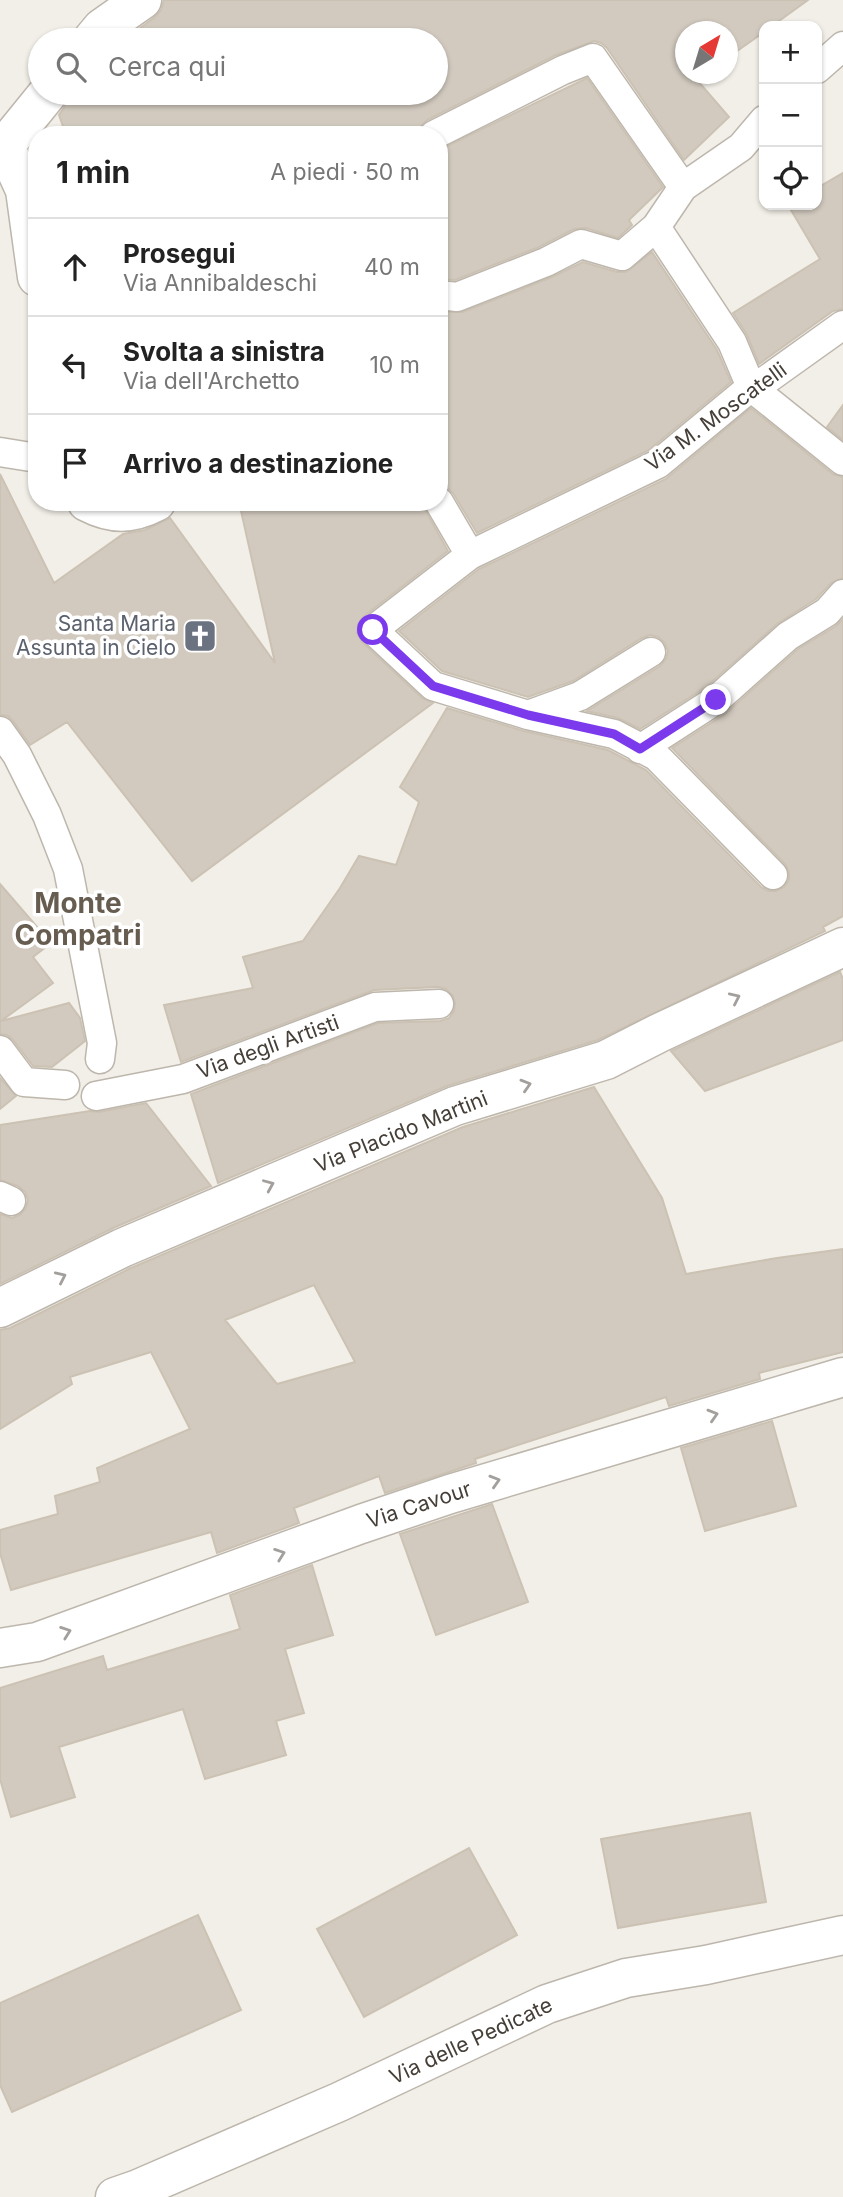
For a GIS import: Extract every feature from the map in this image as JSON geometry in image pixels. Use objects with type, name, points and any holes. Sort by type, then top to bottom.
[{"type":"street","points":[[101,28],[142,0]]},
{"type":"street","points":[[28,212],[25,190],[2,147],[38,105]]},
{"type":"street","name":"Via Placido Martini","points":[[0,1308],[122,1248],[455,1106],[606,1060],[843,947]]},
{"type":"street","name":"Via Cavour","points":[[0,1648],[37,1642],[450,1494],[843,1377]]},
{"type":"street","name":"Via delle Pedicate","points":[[115,2197],[339,2102],[547,2004],[626,1978],[706,1965],[843,1934]]},
{"type":"lane","points":[[448,128],[563,69],[593,58],[683,187]]},
{"type":"lane","points":[[448,296],[457,297],[546,262],[581,244],[622,256],[656,227],[683,187],[741,147],[759,126]]},
{"type":"lane","points":[[656,227],[733,342],[751,387],[843,461]]},
{"type":"lane","name":"Via M. Moscatelli","points":[[528,715],[433,686],[373,630],[470,555],[658,464],[751,387],[766,380],[843,326]]},
{"type":"lane","points":[[0,452],[28,457]]},
{"type":"lane","points":[[444,511],[470,555]]},
{"type":"lane","points":[[640,749],[716,700],[788,636],[827,612],[843,594]]},
{"type":"lane","points":[[528,715],[580,696],[651,652]]},
{"type":"lane","points":[[528,715],[614,734],[656,756],[773,875]]},
{"type":"lane","points":[[0,731],[16,755],[47,815],[68,869],[102,1042],[100,1059]]},
{"type":"lane","name":"Via degli Artisti","points":[[96,1096],[183,1079],[375,1007],[439,1004]]},
{"type":"lane","points":[[0,1050],[24,1082],[65,1085]]},
{"type":"building","points":[[164,0],[808,0],[779,21],[759,21],[759,36],[738,50],[738,21],[675,21],[675,84],[700,84],[729,117],[684,160],[607,48],[594,41],[556,55],[427,120],[421,126],[63,126],[59,115],[65,105],[448,105],[448,28],[140,28],[155,17]]},
{"type":"building","points":[[587,78],[663,187],[629,220],[632,225],[618,238],[586,228],[574,229],[539,247],[455,280],[448,280],[448,146]]},
{"type":"building","points":[[843,173],[843,309],[833,311],[759,364],[747,335],[733,313],[820,259],[791,210],[822,210],[822,185]]},
{"type":"building","points":[[652,252],[717,350],[731,382],[649,450],[477,533],[448,488],[448,312],[463,312],[583,262],[626,272]]},
{"type":"building","points":[[843,405],[843,440],[827,427]]},
{"type":"building","points":[[751,408],[833,474],[843,477],[843,578],[831,583],[816,599],[777,624],[706,687],[640,729],[618,718],[587,711],[660,666],[668,651],[665,643],[658,637],[650,635],[642,638],[573,681],[528,697],[442,671],[399,631],[479,569],[666,479]]},
{"type":"building","points":[[0,474],[54,583],[123,534],[145,530],[170,518],[275,663],[241,511],[426,511],[448,551],[363,617],[358,624],[357,633],[362,642],[422,698],[433,703],[192,881],[67,722],[30,745],[8,716],[0,715]]},
{"type":"building","points":[[843,619],[843,916],[823,927],[825,931],[598,1040],[447,1086],[218,1183],[191,1094],[378,1023],[440,1021],[449,1018],[454,1011],[453,996],[446,989],[438,987],[374,990],[181,1062],[164,1005],[253,988],[243,957],[303,941],[359,856],[396,865],[419,802],[400,787],[447,708],[524,731],[608,750],[646,770],[761,887],[776,891],[784,887],[789,880],[785,864],[672,748],[725,714],[798,649]]},
{"type":"building","points":[[0,884],[51,943],[33,957],[53,983],[1,1021],[69,1003],[80,1018],[85,1041],[52,1067],[33,1066],[13,1040],[0,1034]]},
{"type":"building","points":[[840,972],[843,979],[843,1040],[705,1091],[671,1051]]},
{"type":"building","points":[[0,1078],[16,1096],[0,1109]]},
{"type":"building","points":[[594,1087],[662,1198],[686,1274],[843,1249],[843,1352],[759,1373],[760,1379],[669,1406],[666,1397],[475,1459],[476,1463],[385,1493],[379,1476],[294,1508],[299,1523],[217,1553],[211,1532],[11,1590],[0,1553],[0,1530],[58,1514],[55,1496],[100,1482],[97,1468],[190,1429],[151,1352],[70,1377],[72,1384],[0,1429],[0,1330],[10,1328],[131,1268],[463,1127]],"holes":[[[314,1285],[355,1362],[277,1384],[225,1320]]]},
{"type":"building","points":[[146,1103],[211,1186],[113,1228],[0,1284],[0,1214],[12,1218],[20,1215],[28,1200],[25,1192],[18,1186],[0,1180],[0,1125]]},
{"type":"building","points":[[772,1421],[796,1506],[705,1531],[681,1448]]},
{"type":"building","points":[[492,1504],[528,1602],[436,1635],[400,1534]]},
{"type":"building","points":[[312,1565],[333,1635],[285,1649],[304,1713],[276,1721],[286,1755],[205,1779],[183,1709],[59,1747],[75,1797],[11,1817],[0,1779],[0,1688],[103,1656],[107,1670],[240,1629],[230,1595]]},
{"type":"building","points":[[750,1813],[766,1902],[618,1928],[601,1839]]},
{"type":"building","points":[[469,1848],[517,1935],[364,2017],[317,1929]]},
{"type":"building","points":[[198,1915],[241,2010],[12,2112],[0,2085],[0,2003]]},
{"type":"place","name":"Santa Maria Assunta in Cielo","points":[[200,636]]},
{"type":"district","name":"Monte Compatri","points":[[78,919]]},
{"type":"route","points":[[373,630],[433,686],[528,715],[614,734],[640,749],[716,700]]}]
